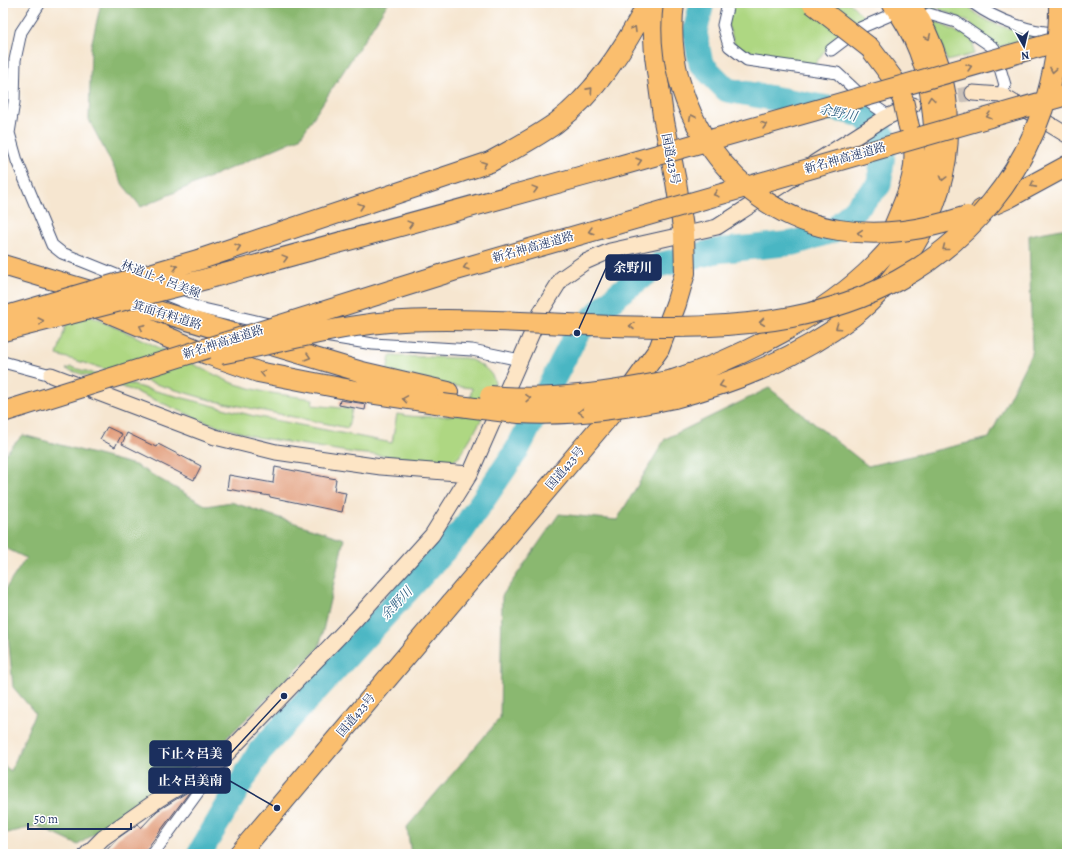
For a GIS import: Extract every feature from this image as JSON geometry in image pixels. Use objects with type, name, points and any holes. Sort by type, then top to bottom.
[{"type":"highway","points":[[3,317],[201,259],[490,162],[526,143],[556,123],[582,100],[603,76],[634,30],[648,3]]},
{"type":"highway","name":"国道423号","points":[[240,854],[622,401],[659,349],[676,304],[685,273],[684,234],[676,182],[663,116],[655,56],[653,18],[655,3]]},
{"type":"highway","points":[[674,3],[673,33],[675,61],[680,86],[688,108],[711,150],[736,177],[770,203],[790,215],[814,225],[864,233],[890,233],[938,225],[967,216],[1008,198],[1067,166]]},
{"type":"highway","points":[[812,3],[843,25],[870,48],[894,80],[908,110],[914,149],[910,187],[903,207],[882,248],[847,290]]},
{"type":"highway","points":[[446,398],[558,397],[613,391],[674,389],[736,380],[766,368],[796,353],[853,316],[876,297],[899,269],[919,237],[933,209],[946,165],[948,134],[945,94],[940,68],[924,28],[910,3]]},
{"type":"highway","points":[[145,367],[251,349],[340,330],[401,321],[714,326],[761,323],[800,316],[859,300],[896,282],[925,264],[966,230],[1002,189],[1021,160],[1044,110],[1057,47],[1059,3]]},
{"type":"highway","points":[[674,389],[704,371],[730,360],[811,316],[847,290],[871,270],[891,248],[908,225],[917,207],[932,165],[935,145],[934,119],[925,67],[917,45],[906,23],[890,10]]},
{"type":"highway","points":[[3,331],[206,279],[601,171],[1067,39]]},
{"type":"highway","name":"新名神高速道路","points":[[3,412],[453,271],[1067,95]]},
{"type":"highway","name":"箕面有料道路","points":[[3,264],[446,398]]},
{"type":"highway","name":"箕面有料道路","points":[[3,275],[58,292],[201,352],[258,372],[356,391],[446,398]]},
{"type":"street","name":"林道止々呂美線","points":[[40,3],[21,32],[16,60],[14,102],[10,132],[16,161],[52,245],[62,253],[199,308],[333,338],[373,344],[472,350],[520,360]]},
{"type":"street","points":[[974,3],[984,12],[1029,30],[1052,34],[1067,31]]},
{"type":"street","points":[[728,4],[723,25],[729,46],[747,60],[837,73],[867,101],[887,117]]},
{"type":"street","points":[[831,50],[860,28],[890,10]]},
{"type":"street","points":[[929,14],[956,22],[994,48],[1005,86],[1001,94]]},
{"type":"street","points":[[972,93],[1001,94],[1067,135]]},
{"type":"street","points":[[153,854],[220,762],[356,619],[432,535],[470,474],[542,310],[562,278],[585,262],[610,251],[717,227],[862,132],[887,117],[908,110]]},
{"type":"street","points":[[3,362],[51,375],[215,437],[268,450],[381,466],[470,474]]},
{"type":"street","points":[[87,854],[103,838],[159,798],[220,762]]},
{"type":"green space","points":[[101,3],[388,3],[300,138],[141,207],[123,185],[89,120],[91,46]]},
{"type":"green space","points":[[736,3],[850,3],[864,17],[839,32],[814,65],[739,49],[735,45],[727,23]]},
{"type":"green space","points":[[922,3],[938,3],[933,20],[961,34],[966,33],[973,42],[974,54],[947,61],[938,35]]},
{"type":"green space","points":[[941,3],[965,3],[979,16],[994,24],[1030,34],[1030,38],[995,48],[969,22],[939,9]]},
{"type":"green space","points":[[1067,228],[1067,854],[411,854],[407,827],[500,718],[502,596],[559,514],[617,520],[665,439],[769,388],[868,466],[989,438],[1032,352],[1029,235]]},
{"type":"green space","points":[[71,308],[135,336],[232,383],[264,392],[313,399],[312,405],[352,409],[348,428],[210,400],[57,355]]},
{"type":"green space","points":[[390,356],[465,358],[484,367],[492,375],[495,385],[491,401],[459,457],[453,461],[446,462],[355,453],[256,437],[206,422],[134,391],[66,369],[71,367],[140,387],[254,416],[392,443],[397,414],[422,417],[463,415],[468,410],[472,388],[453,386],[387,371]]},
{"type":"green space","points":[[23,435],[135,465],[207,506],[231,502],[344,539],[319,648],[214,750],[78,845],[37,826],[3,834],[3,765],[11,771],[35,713],[13,687],[4,591],[26,558],[3,547],[3,456]]},
{"type":"building","points":[[340,400],[366,404],[365,410],[339,405]]},
{"type":"building","points":[[107,427],[122,434],[115,447],[100,439]]},
{"type":"building","points":[[127,433],[156,447],[158,444],[201,466],[194,480],[122,444]]},
{"type":"building","points":[[275,467],[336,479],[334,491],[346,493],[342,512],[270,496],[227,489],[229,475],[273,483]]},
{"type":"building","points":[[191,790],[143,854],[103,854],[118,838],[138,824],[141,828],[157,811]]},
{"type":"waterway","name":"余野川","points":[[199,854],[260,751],[462,531],[517,450],[577,333],[619,293],[659,265],[716,251],[794,243],[834,230],[879,185],[885,138],[863,116],[851,112],[727,90],[701,64],[695,32],[702,3]]},
{"type":"tunnel","points":[[936,100],[973,93]]},
{"type":"place","name":"余野川","points":[[577,333]]},
{"type":"place","name":"下止々呂美","points":[[284,696]]},
{"type":"place","name":"止々呂美南","points":[[277,808]]}]
